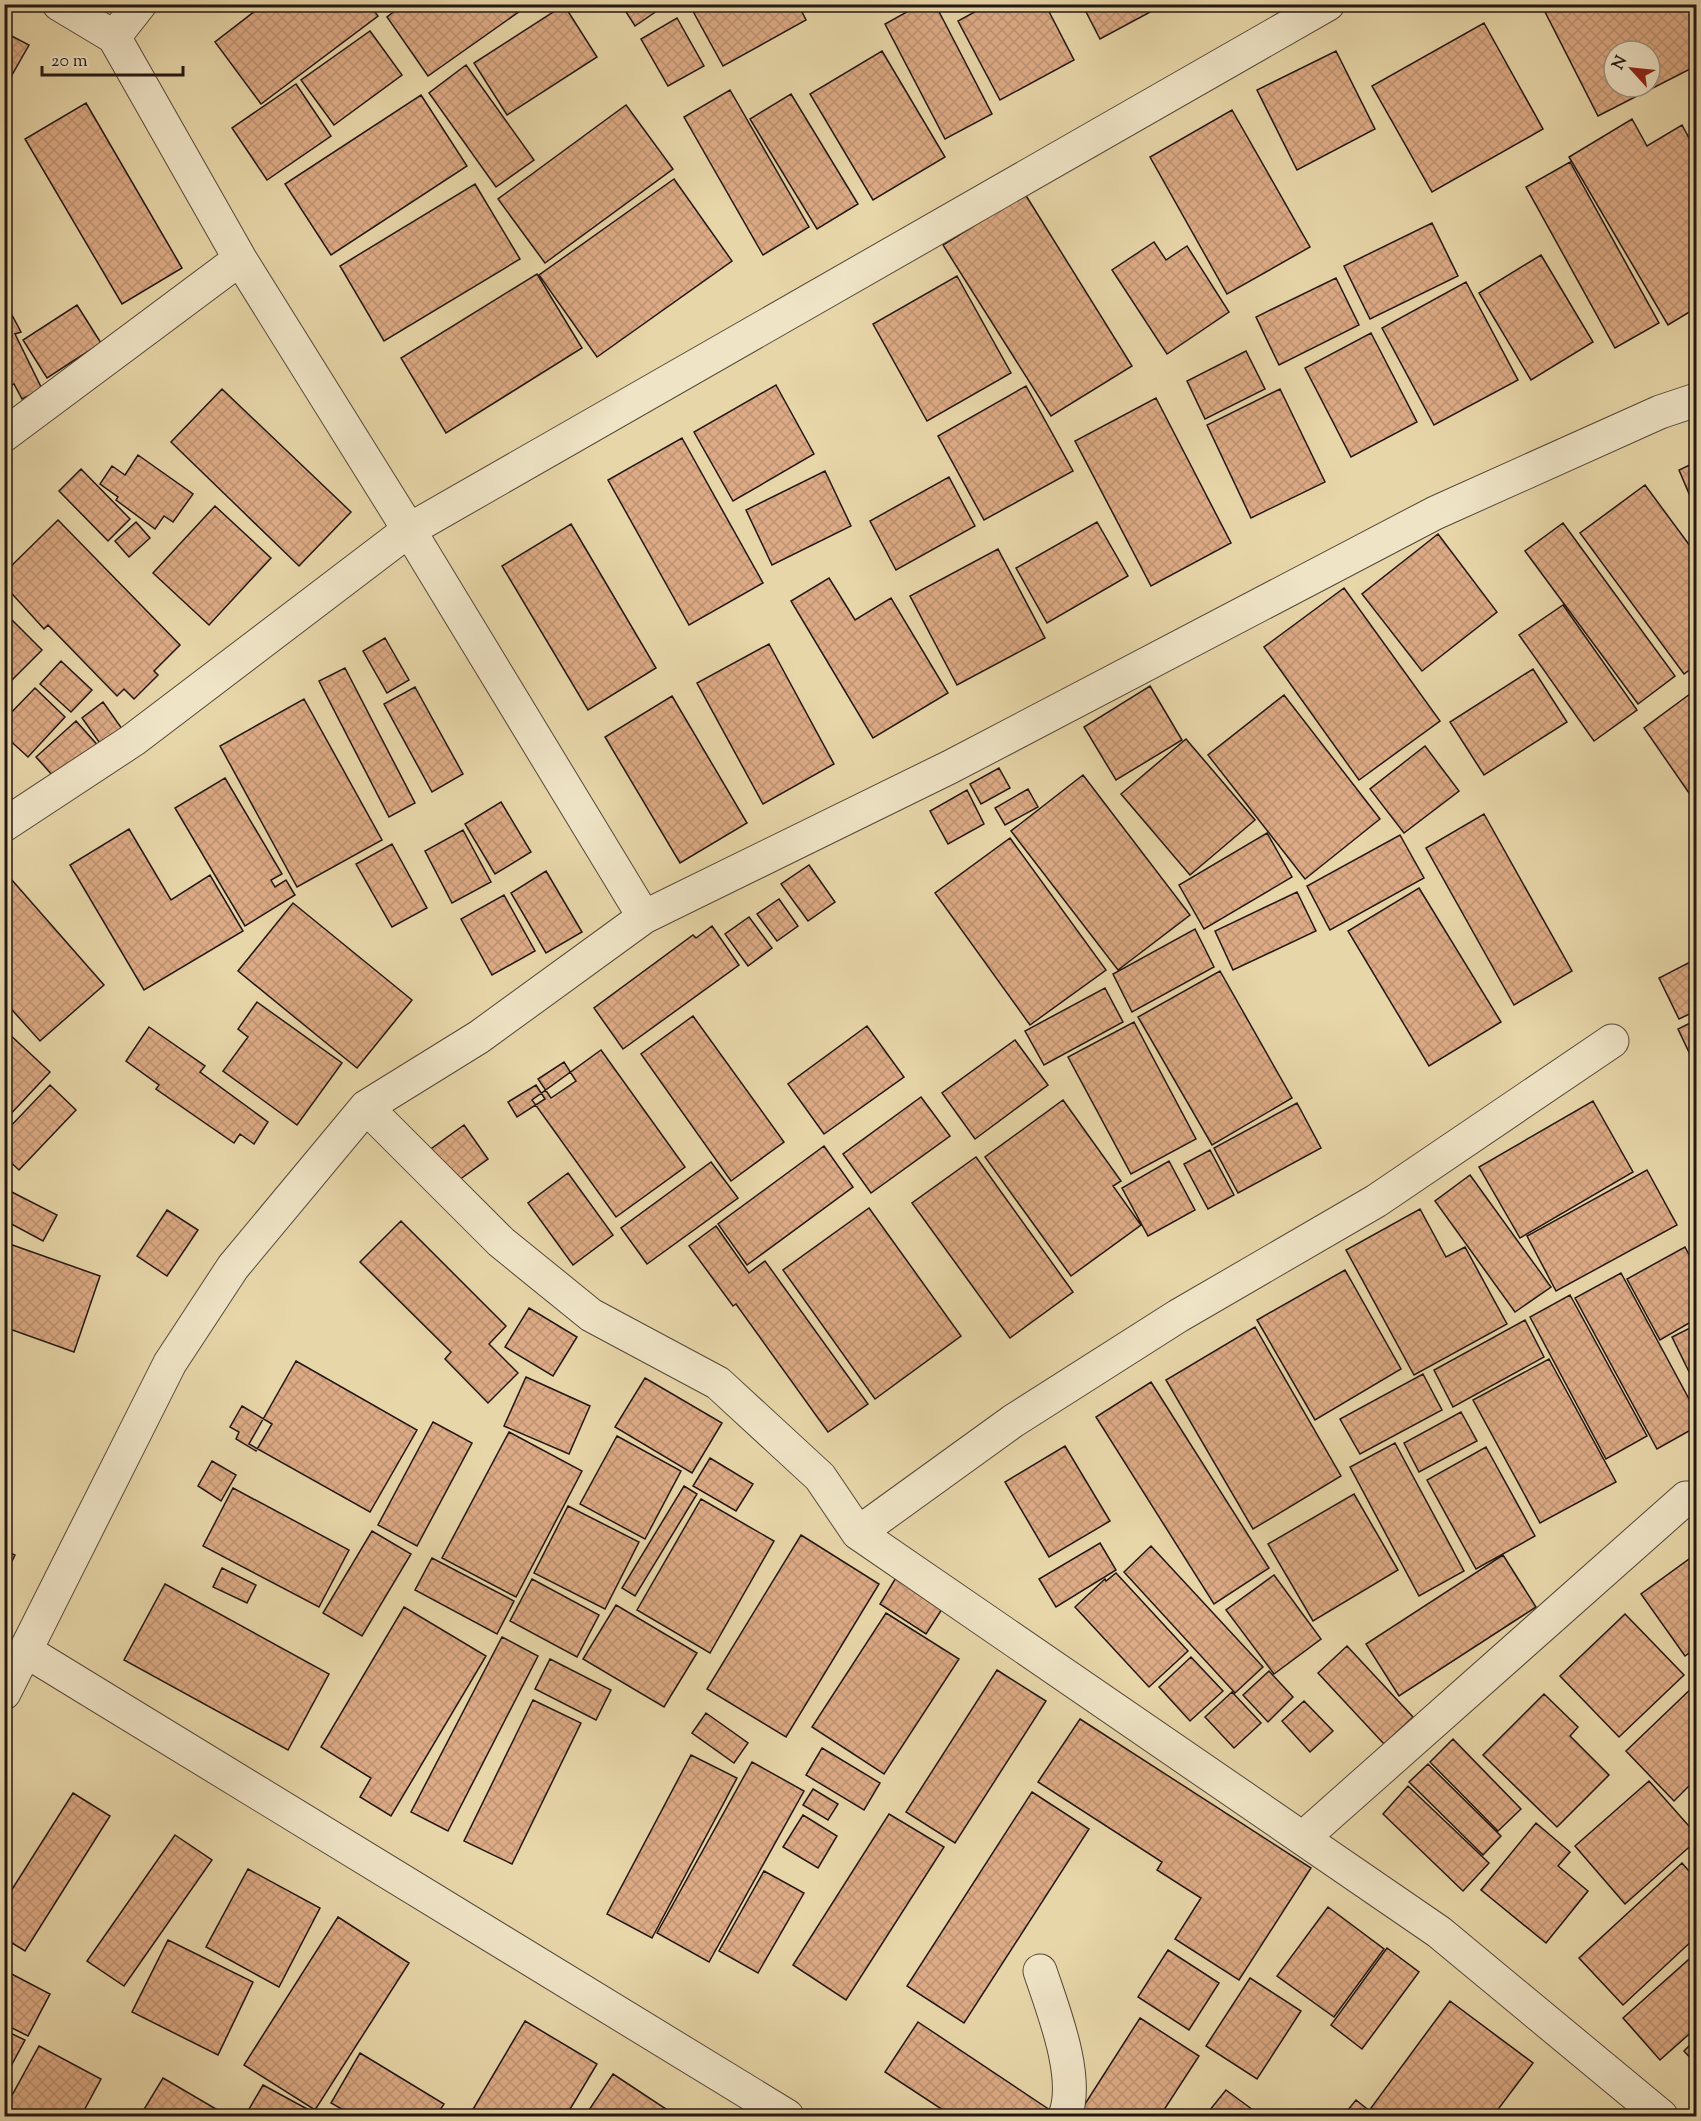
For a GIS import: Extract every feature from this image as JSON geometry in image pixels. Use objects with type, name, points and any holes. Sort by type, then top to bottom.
[{"type":"street","points":[[59,4],[114,37],[240,259],[409,530],[644,917]]},
{"type":"street","points":[[114,37],[140,4]]},
{"type":"street","points":[[4,825],[133,740],[409,530],[1328,4]]},
{"type":"street","points":[[4,435],[240,259]]},
{"type":"street","points":[[4,1693],[170,1363],[233,1267],[366,1107],[479,1037],[644,917],[950,767],[1435,513],[1660,412],[1696,400]]},
{"type":"street","points":[[858,1533],[1013,1421],[1178,1316],[1376,1201],[1612,1041]]},
{"type":"street","points":[[366,1107],[501,1242],[591,1315],[718,1383],[820,1477],[858,1533],[1304,1837],[1439,1932],[1661,2116]]},
{"type":"street","points":[[1304,1837],[1686,1498],[1696,1499]]},
{"type":"street","points":[[26,1651],[787,2116]]},
{"type":"street","points":[[1040,1971],[1064,2044],[1070,2104],[1065,2116]]},
{"type":"building","points":[[264,4],[369,4],[378,16],[261,104],[215,42]]},
{"type":"building","points":[[404,4],[530,4],[428,76],[387,17]]},
{"type":"building","points":[[621,4],[667,4],[635,26]]},
{"type":"building","points":[[689,4],[798,4],[806,20],[723,66]]},
{"type":"building","points":[[921,4],[935,4],[992,114],[945,139],[885,24]]},
{"type":"building","points":[[989,4],[1045,4],[1074,60],[1000,100],[958,21]]},
{"type":"building","points":[[1082,4],[1165,4],[1100,39]]},
{"type":"building","points":[[1541,4],[1696,4],[1696,66],[1662,83],[1662,39],[1602,39],[1602,99],[1631,99],[1598,116]]},
{"type":"building","points":[[564,5],[597,57],[507,115],[474,63]]},
{"type":"building","points":[[677,18],[704,66],[668,86],[641,39]]},
{"type":"building","points":[[1484,23],[1543,129],[1432,192],[1372,86]]},
{"type":"building","points":[[370,31],[402,75],[334,125],[301,80]]},
{"type":"building","points":[[4,32],[29,45],[4,89]]},
{"type":"building","points":[[882,51],[945,157],[873,200],[810,94]]},
{"type":"building","points":[[1336,51],[1375,129],[1297,170],[1257,90]]},
{"type":"building","points":[[466,65],[534,160],[496,187],[429,93]]},
{"type":"building","points":[[296,84],[331,136],[267,180],[232,128]]},
{"type":"building","points":[[730,90],[809,227],[763,255],[684,117]]},
{"type":"building","points":[[791,94],[858,204],[817,229],[750,119]]},
{"type":"building","points":[[421,95],[467,166],[331,255],[285,184]]},
{"type":"building","points":[[86,103],[182,268],[122,304],[25,139]]},
{"type":"building","points":[[626,105],[673,169],[545,263],[498,199]]},
{"type":"building","points":[[1232,110],[1310,247],[1227,294],[1150,157]]},
{"type":"building","points":[[1632,119],[1647,146],[1682,125],[1696,151],[1696,308],[1668,325],[1569,157]]},
{"type":"building","points":[[1570,162],[1659,323],[1615,348],[1526,187]]},
{"type":"building","points":[[674,179],[732,261],[597,357],[539,275]]},
{"type":"building","points":[[475,184],[520,259],[384,341],[340,266]]},
{"type":"building","points":[[1025,194],[1132,366],[1051,416],[943,245]]},
{"type":"building","points":[[1432,223],[1458,276],[1370,319],[1344,266]]},
{"type":"building","points":[[1154,242],[1166,260],[1187,246],[1229,312],[1167,354],[1112,270]]},
{"type":"building","points":[[1541,255],[1593,342],[1531,380],[1479,293]]},
{"type":"building","points":[[537,274],[582,348],[446,433],[401,358]]},
{"type":"building","points":[[957,276],[1011,373],[927,421],[873,324]]},
{"type":"building","points":[[1336,278],[1359,325],[1279,365],[1256,317]]},
{"type":"building","points":[[1466,282],[1518,380],[1434,425],[1382,328]]},
{"type":"building","points":[[4,300],[21,332],[15,334],[42,389],[22,399],[14,384],[9,386],[4,377]]},
{"type":"building","points":[[77,305],[101,343],[47,378],[23,340]]},
{"type":"building","points":[[1371,333],[1417,422],[1351,457],[1305,368]]},
{"type":"building","points":[[1246,351],[1265,389],[1205,419],[1187,381]]},
{"type":"building","points":[[776,385],[814,454],[733,501],[694,432]]},
{"type":"building","points":[[1026,386],[1073,471],[984,520],[938,436]]},
{"type":"building","points":[[222,389],[351,512],[299,566],[171,442]]},
{"type":"building","points":[[1280,389],[1325,482],[1251,518],[1207,425]]},
{"type":"building","points":[[1156,398],[1231,543],[1151,586],[1075,441]]},
{"type":"building","points":[[682,438],[763,583],[689,625],[608,480]]},
{"type":"building","points":[[138,455],[193,494],[173,522],[164,516],[155,529],[116,500],[118,497],[100,484],[112,466],[125,475]]},
{"type":"building","points":[[1696,462],[1696,510],[1679,470]]},
{"type":"building","points":[[81,469],[130,519],[108,541],[59,491]]},
{"type":"building","points":[[825,471],[851,526],[772,565],[746,510]]},
{"type":"building","points":[[949,477],[975,526],[896,570],[870,521]]},
{"type":"building","points":[[1645,485],[1696,554],[1696,665],[1684,674],[1580,533]]},
{"type":"building","points":[[215,506],[271,558],[209,625],[153,573]]},
{"type":"building","points":[[58,520],[180,645],[154,671],[158,675],[134,699],[124,689],[117,696],[48,625],[44,629],[4,585],[4,573]]},
{"type":"building","points":[[136,522],[150,538],[129,557],[115,541]]},
{"type":"building","points":[[1097,522],[1128,576],[1047,623],[1016,568]]},
{"type":"building","points":[[1563,523],[1675,676],[1638,704],[1525,551]]},
{"type":"building","points":[[571,524],[656,668],[588,710],[502,566]]},
{"type":"building","points":[[1438,534],[1497,612],[1422,671],[1362,594]]},
{"type":"building","points":[[998,549],[1045,638],[957,685],[910,596]]},
{"type":"building","points":[[829,578],[855,620],[891,598],[948,693],[873,738],[791,601]]},
{"type":"building","points":[[1344,588],[1440,721],[1359,780],[1264,647]]},
{"type":"building","points":[[1563,605],[1637,710],[1594,741],[1519,635]]},
{"type":"building","points":[[11,619],[42,650],[4,688],[4,625]]},
{"type":"building","points":[[385,638],[409,680],[387,693],[363,651]]},
{"type":"building","points":[[769,644],[834,764],[763,804],[697,683]]},
{"type":"building","points":[[61,661],[92,690],[71,712],[40,684]]},
{"type":"building","points":[[345,668],[415,803],[389,817],[319,681]]},
{"type":"building","points":[[1533,669],[1567,722],[1484,775],[1450,722]]},
{"type":"building","points":[[1150,686],[1182,740],[1116,780],[1084,727]]},
{"type":"building","points":[[415,687],[463,774],[432,792],[384,704]]},
{"type":"building","points":[[35,688],[65,717],[28,757],[4,735],[4,720]]},
{"type":"building","points":[[1690,694],[1696,703],[1696,803],[1644,728]]},
{"type":"building","points":[[1284,695],[1380,819],[1305,879],[1208,755]]},
{"type":"building","points":[[672,696],[747,823],[680,863],[605,737]]},
{"type":"building","points":[[304,699],[382,840],[297,887],[220,746]]},
{"type":"building","points":[[103,702],[125,733],[104,749],[82,718]]},
{"type":"building","points":[[76,721],[102,750],[62,786],[36,757]]},
{"type":"building","points":[[1186,739],[1255,820],[1190,875],[1121,794]]},
{"type":"building","points":[[1425,746],[1459,791],[1404,833],[1370,789]]},
{"type":"building","points":[[999,768],[1010,788],[981,804],[970,784]]},
{"type":"building","points":[[1083,775],[1190,915],[1118,970],[1011,831]]},
{"type":"building","points":[[225,778],[282,874],[271,880],[275,887],[286,880],[295,895],[245,926],[175,808]]},
{"type":"building","points":[[1028,789],[1038,807],[1005,825],[995,808]]},
{"type":"building","points":[[967,790],[984,824],[948,844],[930,811]]},
{"type":"building","points":[[501,802],[531,852],[495,874],[465,824]]},
{"type":"building","points":[[1484,814],[1572,971],[1514,1005],[1426,848]]},
{"type":"building","points":[[129,829],[171,900],[210,875],[243,931],[144,990],[70,865]]},
{"type":"building","points":[[463,830],[491,882],[452,903],[425,851]]},
{"type":"building","points":[[1267,833],[1292,877],[1204,929],[1179,885]]},
{"type":"building","points":[[1400,835],[1424,878],[1330,930],[1307,886]]},
{"type":"building","points":[[1010,838],[1106,970],[1030,1025],[935,893]]},
{"type":"building","points":[[392,844],[427,908],[392,927],[356,864]]},
{"type":"building","points":[[809,865],[835,902],[808,921],[781,884]]},
{"type":"building","points":[[4,871],[104,985],[40,1041],[4,1001]]},
{"type":"building","points":[[546,871],[582,932],[546,953],[511,893]]},
{"type":"building","points":[[1419,888],[1501,1022],[1429,1066],[1348,931]]},
{"type":"building","points":[[1297,892],[1316,931],[1233,970],[1215,931]]},
{"type":"building","points":[[504,895],[535,951],[492,975],[461,919]]},
{"type":"building","points":[[779,899],[798,926],[777,941],[757,914]]},
{"type":"building","points":[[293,903],[412,1000],[357,1068],[238,971]]},
{"type":"building","points":[[749,917],[772,948],[748,966],[725,934]]},
{"type":"building","points":[[712,926],[739,965],[623,1049],[594,1008],[693,935],[696,938]]},
{"type":"building","points":[[1195,929],[1214,967],[1132,1012],[1113,974]]},
{"type":"building","points":[[1696,959],[1696,1011],[1679,1019],[1659,978]]},
{"type":"building","points":[[1220,971],[1292,1098],[1212,1145],[1138,1017]]},
{"type":"building","points":[[1105,988],[1123,1022],[1044,1065],[1025,1031]]},
{"type":"building","points":[[257,1002],[342,1063],[297,1125],[223,1071],[248,1037],[238,1029]]},
{"type":"building","points":[[693,1016],[784,1142],[731,1181],[641,1054]]},
{"type":"building","points":[[1696,1020],[1696,1067],[1678,1029]]},
{"type":"building","points":[[1134,1022],[1196,1139],[1131,1174],[1068,1057]]},
{"type":"building","points":[[867,1026],[904,1077],[824,1134],[788,1084]]},
{"type":"building","points":[[149,1027],[205,1066],[200,1072],[268,1122],[254,1144],[240,1134],[234,1143],[156,1089],[159,1085],[126,1061]]},
{"type":"building","points":[[7,1032],[50,1072],[4,1121],[4,1036]]},
{"type":"building","points":[[1015,1040],[1048,1085],[975,1139],[942,1093]]},
{"type":"building","points":[[601,1050],[685,1167],[616,1217],[532,1100]]},
{"type":"building","points":[[564,1062],[576,1081],[551,1098],[538,1079]]},
{"type":"building","points":[[50,1085],[76,1110],[19,1170],[4,1156],[4,1133]]},
{"type":"building","points":[[536,1085],[545,1099],[517,1117],[508,1102]]},
{"type":"building","points":[[921,1097],[950,1136],[871,1193],[843,1154]]},
{"type":"building","points":[[1063,1100],[1121,1181],[1113,1186],[1141,1225],[1071,1276],[985,1157]]},
{"type":"building","points":[[1593,1101],[1633,1172],[1520,1238],[1479,1167]]},
{"type":"building","points":[[1297,1103],[1321,1148],[1238,1193],[1214,1148]]},
{"type":"building","points":[[464,1125],[488,1159],[452,1185],[428,1151]]},
{"type":"building","points":[[824,1146],[853,1187],[747,1265],[718,1224]]},
{"type":"building","points":[[1210,1150],[1234,1195],[1208,1209],[1184,1164]]},
{"type":"building","points":[[976,1157],[1073,1292],[1010,1338],[912,1203]]},
{"type":"building","points":[[1169,1161],[1195,1210],[1148,1236],[1122,1188]]},
{"type":"building","points":[[711,1162],[738,1198],[647,1264],[621,1228]]},
{"type":"building","points":[[1647,1170],[1677,1225],[1556,1291],[1527,1236]]},
{"type":"building","points":[[568,1173],[613,1235],[573,1265],[528,1203]]},
{"type":"building","points":[[1470,1175],[1551,1287],[1515,1312],[1435,1201]]},
{"type":"building","points":[[4,1188],[57,1215],[43,1241],[4,1220]]},
{"type":"building","points":[[869,1208],[961,1336],[875,1399],[783,1270]]},
{"type":"building","points":[[1420,1209],[1446,1257],[1465,1247],[1507,1324],[1414,1375],[1346,1250]]},
{"type":"building","points":[[167,1210],[198,1230],[167,1276],[137,1256]]},
{"type":"building","points":[[401,1221],[506,1326],[489,1344],[518,1373],[488,1403],[445,1359],[451,1352],[360,1262]]},
{"type":"building","points":[[716,1226],[749,1273],[765,1261],[868,1404],[828,1432],[736,1304],[733,1306],[689,1246]]},
{"type":"building","points":[[4,1242],[100,1276],[74,1352],[4,1327]]},
{"type":"building","points":[[1685,1247],[1696,1268],[1696,1319],[1660,1340],[1627,1279]]},
{"type":"building","points":[[1345,1270],[1401,1369],[1315,1420],[1257,1320]]},
{"type":"building","points":[[1621,1273],[1696,1412],[1696,1427],[1657,1449],[1575,1298]]},
{"type":"building","points":[[1570,1295],[1647,1436],[1606,1459],[1530,1317]]},
{"type":"building","points":[[529,1308],[577,1337],[553,1376],[505,1347]]},
{"type":"building","points":[[1525,1320],[1544,1357],[1453,1407],[1434,1370]]},
{"type":"building","points":[[1696,1325],[1696,1386],[1672,1337]]},
{"type":"building","points":[[1255,1327],[1341,1476],[1253,1529],[1166,1380]]},
{"type":"building","points":[[1549,1359],[1616,1482],[1540,1523],[1473,1400]]},
{"type":"building","points":[[296,1361],[417,1430],[370,1512],[249,1444]]},
{"type":"building","points":[[1423,1374],[1442,1410],[1360,1454],[1340,1419]]},
{"type":"building","points":[[526,1377],[590,1406],[569,1454],[504,1426]]},
{"type":"building","points":[[645,1378],[722,1423],[692,1473],[615,1427]]},
{"type":"building","points":[[1151,1382],[1269,1568],[1214,1604],[1096,1417]]},
{"type":"building","points":[[242,1406],[272,1424],[256,1451],[236,1439],[239,1432],[230,1427]]},
{"type":"building","points":[[1461,1412],[1477,1441],[1419,1472],[1404,1443]]},
{"type":"building","points":[[433,1422],[472,1443],[417,1546],[378,1525]]},
{"type":"building","points":[[509,1432],[582,1471],[516,1597],[442,1558]]},
{"type":"building","points":[[617,1436],[681,1471],[645,1539],[580,1504]]},
{"type":"building","points":[[1395,1443],[1464,1571],[1419,1596],[1350,1467]]},
{"type":"building","points":[[1065,1446],[1110,1521],[1049,1557],[1005,1482]]},
{"type":"building","points":[[1486,1447],[1535,1536],[1476,1569],[1427,1480]]},
{"type":"building","points":[[710,1458],[753,1484],[736,1511],[693,1486]]},
{"type":"building","points":[[212,1461],[236,1475],[221,1501],[198,1486]]},
{"type":"building","points":[[684,1486],[697,1494],[635,1596],[622,1588]]},
{"type":"building","points":[[233,1488],[349,1550],[319,1607],[203,1546]]},
{"type":"building","points":[[1354,1494],[1398,1570],[1313,1621],[1268,1544]]},
{"type":"building","points":[[701,1499],[774,1541],[710,1653],[637,1610]]},
{"type":"building","points":[[568,1506],[639,1542],[605,1609],[534,1573]]},
{"type":"building","points":[[372,1531],[411,1554],[362,1636],[323,1613]]},
{"type":"building","points":[[801,1535],[879,1584],[786,1737],[707,1689]]},
{"type":"building","points":[[1100,1543],[1116,1570],[1056,1607],[1039,1579]]},
{"type":"building","points":[[1151,1546],[1263,1667],[1235,1693],[1124,1572]]},
{"type":"building","points":[[4,1550],[15,1555],[4,1577]]},
{"type":"building","points":[[1696,1554],[1696,1648],[1685,1656],[1641,1594]]},
{"type":"building","points":[[1503,1555],[1536,1607],[1399,1696],[1366,1644]]},
{"type":"building","points":[[432,1558],[514,1601],[497,1634],[415,1590]]},
{"type":"building","points":[[222,1568],[256,1585],[247,1603],[213,1587]]},
{"type":"building","points":[[1116,1573],[1188,1651],[1149,1687],[1075,1607],[1105,1579],[1106,1581]]},
{"type":"building","points":[[1274,1575],[1321,1639],[1274,1674],[1226,1610]]},
{"type":"building","points":[[897,1576],[944,1606],[926,1634],[880,1604]]},
{"type":"building","points":[[532,1579],[599,1615],[577,1657],[510,1621]]},
{"type":"building","points":[[165,1584],[329,1674],[288,1750],[124,1660]]},
{"type":"building","points":[[616,1605],[697,1653],[664,1707],[583,1659]]},
{"type":"building","points":[[404,1607],[486,1656],[391,1816],[360,1797],[371,1778],[321,1747]]},
{"type":"building","points":[[886,1613],[959,1659],[884,1774],[812,1727]]},
{"type":"building","points":[[1625,1614],[1684,1675],[1619,1737],[1560,1676]]},
{"type":"building","points":[[502,1637],[538,1656],[448,1831],[411,1812]]},
{"type":"building","points":[[1347,1646],[1413,1717],[1384,1744],[1318,1673]]},
{"type":"building","points":[[1191,1657],[1223,1691],[1190,1721],[1159,1687]]},
{"type":"building","points":[[550,1659],[611,1690],[596,1720],[535,1689]]},
{"type":"building","points":[[997,1670],[1046,1701],[955,1843],[906,1812]]},
{"type":"building","points":[[1269,1671],[1293,1697],[1268,1722],[1243,1695]]},
{"type":"building","points":[[1696,1684],[1696,1779],[1674,1801],[1626,1751]]},
{"type":"building","points":[[1232,1692],[1261,1723],[1234,1748],[1205,1717]]},
{"type":"building","points":[[1544,1694],[1578,1727],[1570,1736],[1609,1775],[1557,1827],[1483,1755]]},
{"type":"building","points":[[533,1700],[581,1723],[512,1864],[464,1841]]},
{"type":"building","points":[[1304,1701],[1333,1731],[1310,1752],[1282,1721]]},
{"type":"building","points":[[706,1713],[748,1743],[734,1763],[692,1733]]},
{"type":"building","points":[[1080,1719],[1311,1868],[1239,1980],[1175,1939],[1201,1898],[1157,1870],[1162,1862],[1038,1782]]},
{"type":"building","points":[[1453,1739],[1521,1809],[1498,1831],[1430,1762]]},
{"type":"building","points":[[822,1748],[880,1783],[864,1810],[806,1775]]},
{"type":"building","points":[[691,1755],[737,1778],[652,1938],[607,1914]]},
{"type":"building","points":[[752,1762],[804,1791],[709,1962],[657,1933]]},
{"type":"building","points":[[1428,1764],[1501,1836],[1483,1855],[1409,1782]]},
{"type":"building","points":[[1649,1781],[1696,1834],[1696,1841],[1625,1904],[1575,1846]]},
{"type":"building","points":[[1408,1786],[1489,1863],[1463,1891],[1383,1814]]},
{"type":"building","points":[[813,1789],[838,1804],[828,1820],[803,1805]]},
{"type":"building","points":[[1032,1792],[1089,1829],[964,2023],[907,1986]]},
{"type":"building","points":[[73,1793],[110,1816],[25,1951],[4,1938],[4,1902]]},
{"type":"building","points":[[889,1814],[944,1847],[846,2000],[793,1965]]},
{"type":"building","points":[[803,1815],[837,1836],[818,1868],[783,1847]]},
{"type":"building","points":[[1536,1823],[1570,1852],[1558,1866],[1588,1891],[1546,1943],[1481,1890]]},
{"type":"building","points":[[175,1835],[212,1860],[124,1986],[87,1961]]},
{"type":"building","points":[[1682,1863],[1696,1879],[1696,1937],[1623,2005],[1579,1958]]},
{"type":"building","points":[[248,1869],[320,1908],[279,1987],[206,1947]]},
{"type":"building","points":[[764,1871],[804,1893],[758,1973],[719,1951]]},
{"type":"building","points":[[1328,1907],[1384,1949],[1334,2017],[1277,1976]]},
{"type":"building","points":[[338,1917],[409,1963],[315,2110],[244,2065]]},
{"type":"building","points":[[168,1940],[253,1982],[218,2055],[132,2012]]},
{"type":"building","points":[[1387,1948],[1419,1972],[1362,2049],[1331,2025]]},
{"type":"building","points":[[1168,1950],[1219,1983],[1189,2030],[1138,1997]]},
{"type":"building","points":[[1696,1953],[1696,2028],[1660,2060],[1623,2018]]},
{"type":"building","points":[[4,1970],[50,1994],[28,2036],[4,2024]]},
{"type":"building","points":[[1250,1978],[1301,2011],[1257,2079],[1206,2046]]},
{"type":"building","points":[[1450,2001],[1533,2063],[1493,2116],[1383,2116],[1371,2108]]},
{"type":"building","points":[[1140,2018],[1199,2056],[1160,2116],[1078,2115]]},
{"type":"building","points":[[525,2021],[597,2064],[566,2116],[469,2116]]},
{"type":"building","points":[[918,2022],[1053,2112],[1049,2116],[952,2116],[885,2072]]},
{"type":"building","points":[[4,2030],[25,2040],[4,2079]]},
{"type":"building","points":[[1696,2039],[1696,2064],[1684,2051]]},
{"type":"building","points":[[39,2046],[101,2079],[81,2116],[4,2116],[4,2110]]},
{"type":"building","points":[[360,2053],[444,2104],[436,2116],[354,2116],[331,2103]]},
{"type":"building","points":[[613,2074],[666,2109],[662,2116],[585,2116]]},
{"type":"building","points":[[163,2078],[228,2116],[140,2116]]},
{"type":"building","points":[[263,2085],[320,2116],[245,2116]]},
{"type":"building","points":[[1226,2090],[1261,2116],[1205,2116]]},
{"type":"building","points":[[1356,2100],[1376,2116],[1343,2116]]}]
